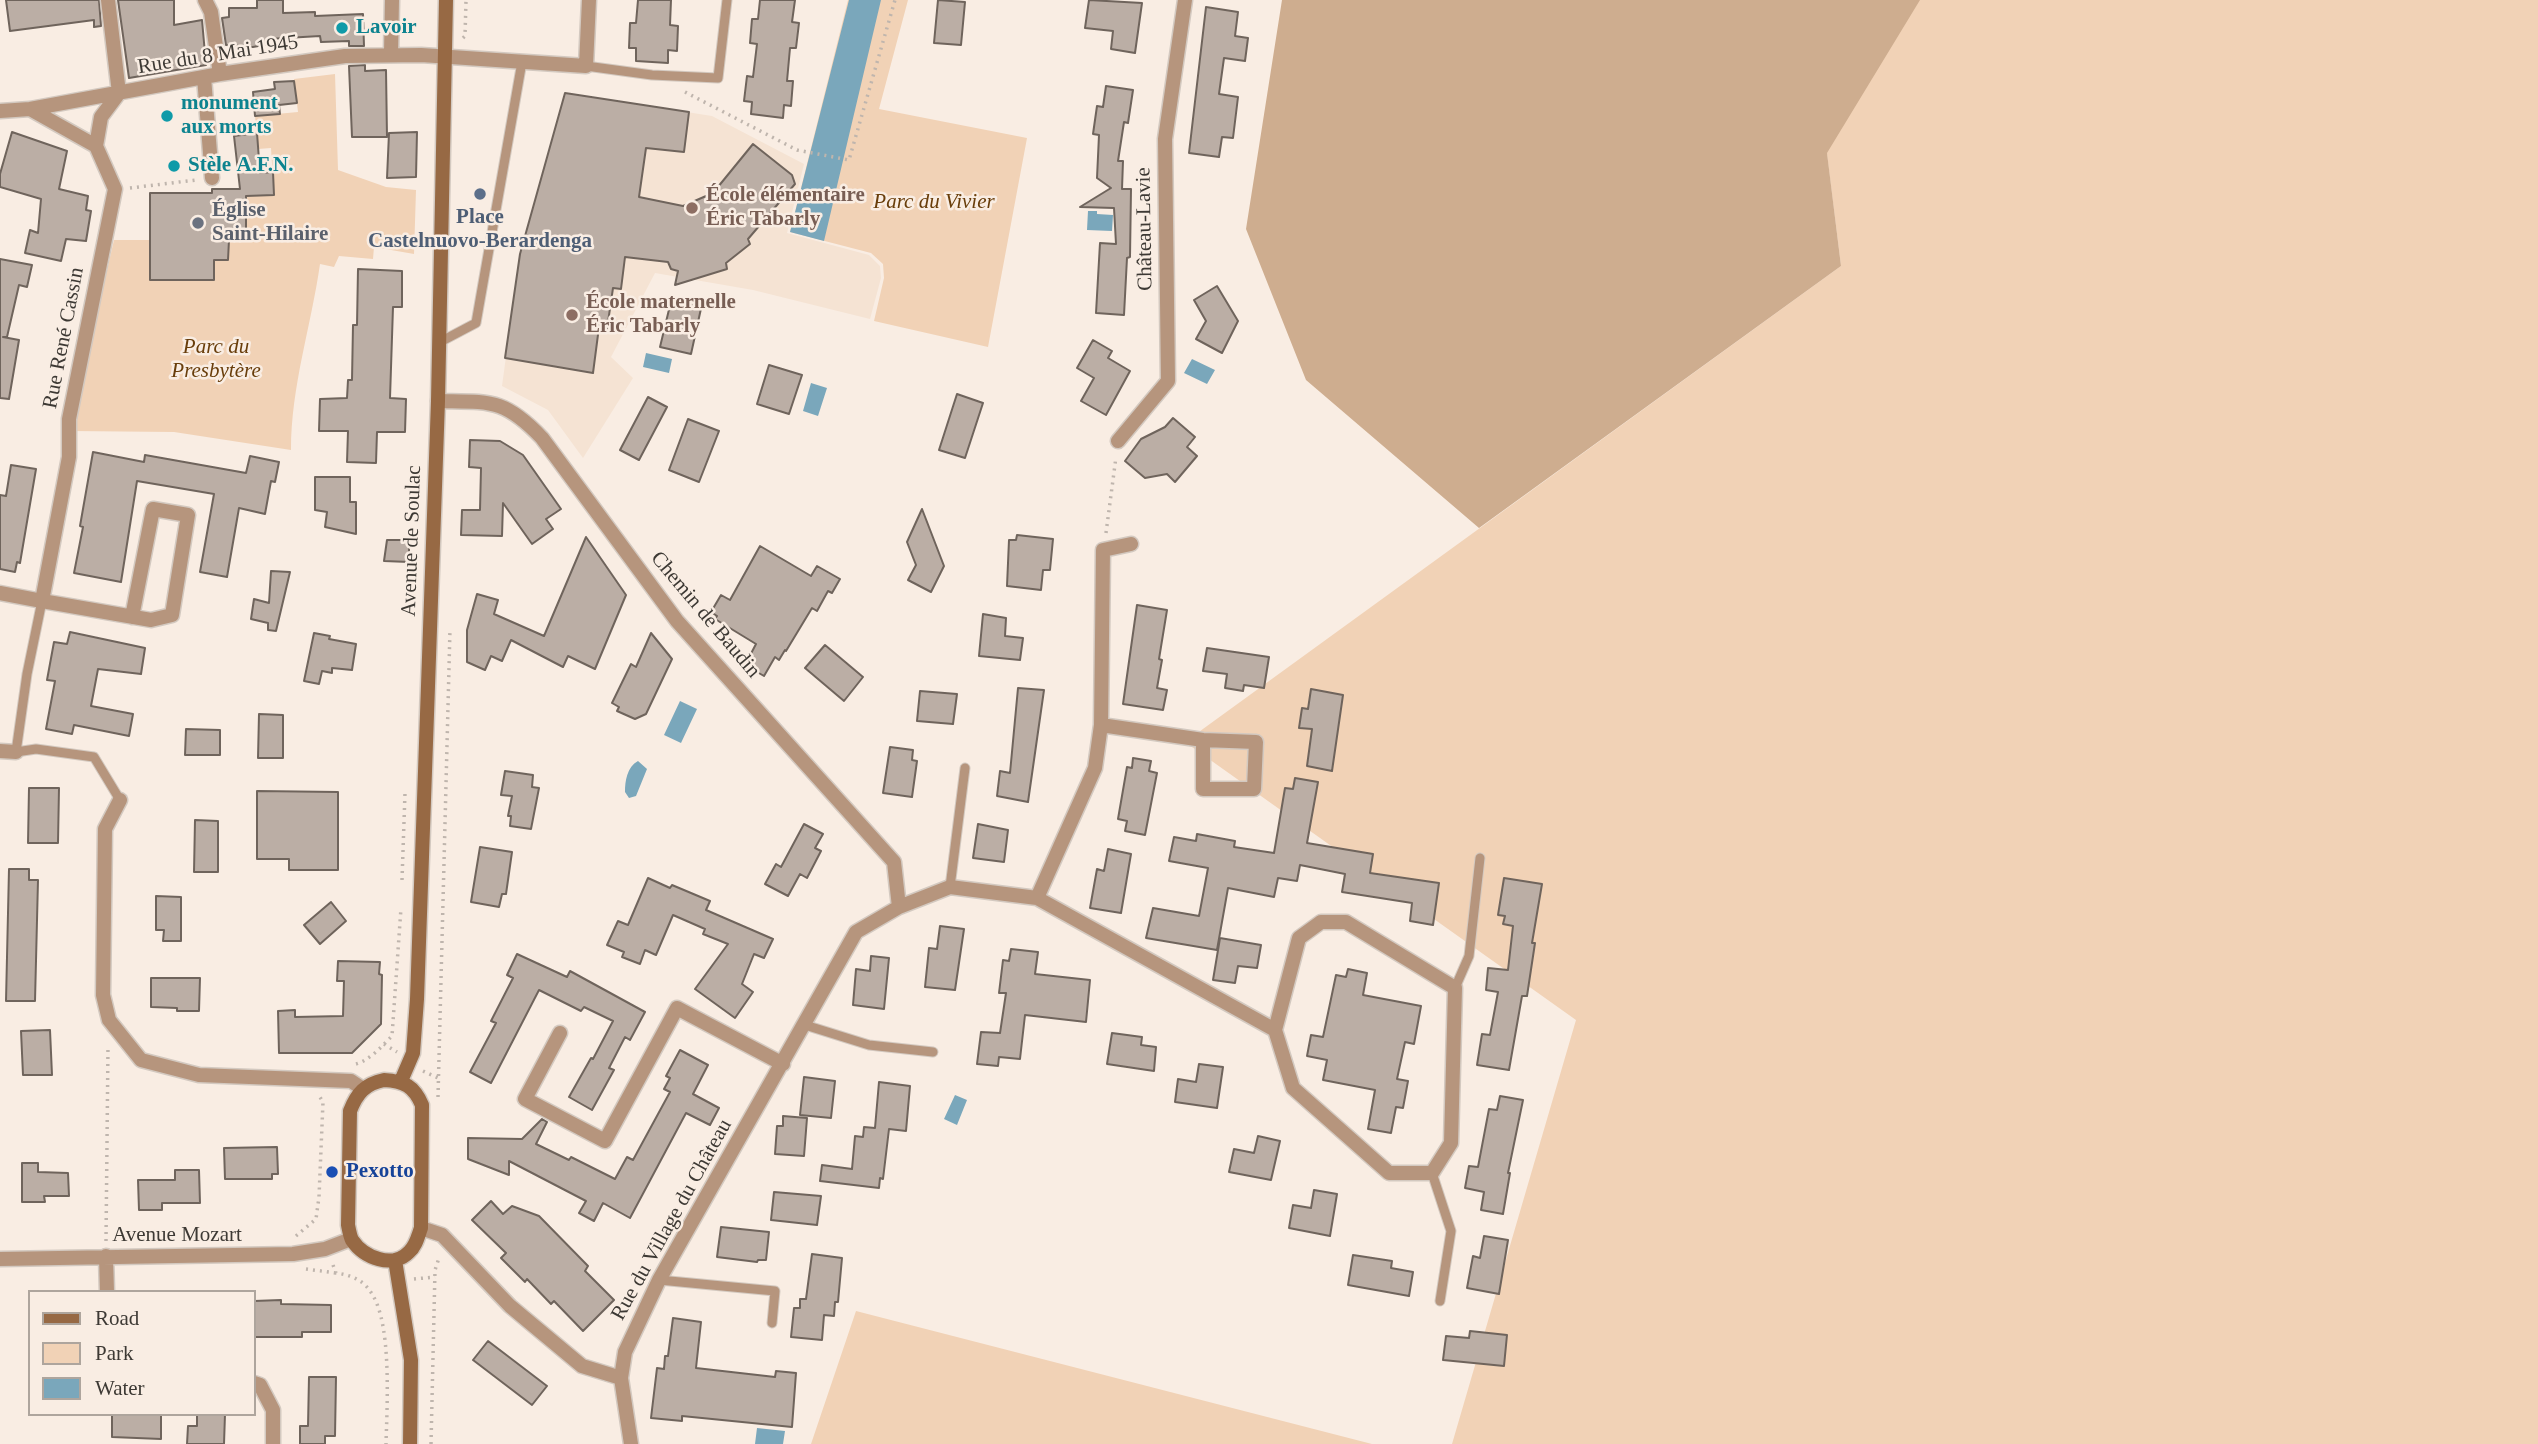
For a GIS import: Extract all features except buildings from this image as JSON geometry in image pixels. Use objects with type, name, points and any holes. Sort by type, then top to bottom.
[{"type":"main road","name":"Avenue de Soulac","points":[[401,1081],[413,1053],[417,999],[440,342],[446,0]]},
{"type":"main road","points":[[401,1081],[413,1088],[422,1105],[421,1228],[417,1242],[409,1254],[395,1260],[375,1260],[351,1239],[348,1224],[350,1111],[356,1096],[372,1082],[401,1081]]},
{"type":"main road","points":[[395,1260],[411,1360],[410,1444]]},
{"type":"street","points":[[108,0],[119,93],[101,117],[96,146],[115,190]]},
{"type":"street","points":[[205,0],[211,12],[219,74]]},
{"type":"street","points":[[391,54],[392,0]]},
{"type":"street","points":[[586,66],[589,0]]},
{"type":"street","name":"Château-Lavie","points":[[1118,442],[1168,381],[1165,139],[1185,0]]},
{"type":"street","name":"Rue du 8 Mai 1945","points":[[0,111],[30,109],[219,74],[345,56],[444,56],[586,66]]},
{"type":"street","points":[[204,77],[212,178]]},
{"type":"street","points":[[30,109],[96,146]]},
{"type":"street","name":"Rue René Cassin","points":[[42,601],[69,457],[69,419],[115,190]]},
{"type":"street","name":"Chemin de Baudin","points":[[438,401],[468,399],[500,406],[521,416],[541,438],[677,621],[894,862],[899,906]]},
{"type":"street","points":[[0,593],[42,601],[132,617],[151,620],[172,615],[188,515],[153,509],[132,617]]},
{"type":"street","points":[[1037,898],[1095,768],[1101,725],[1103,550],[1131,544]]},
{"type":"street","points":[[1101,725],[1203,740],[1256,742],[1254,789],[1203,789],[1203,740]]},
{"type":"street","points":[[0,751],[16,752]]},
{"type":"street","points":[[120,800],[105,829],[103,995],[109,1020],[141,1060],[199,1075],[351,1081],[363,1089]]},
{"type":"street","name":"Rue du Village du Château","points":[[631,1444],[621,1378],[625,1352],[659,1280],[856,932],[899,906],[950,887],[1037,898],[1275,1030]]},
{"type":"street","points":[[1321,922],[1346,922],[1455,988],[1451,1143],[1432,1173],[1389,1173],[1293,1088],[1275,1030],[1299,939],[1321,922]]},
{"type":"street","points":[[561,1032],[525,1098],[605,1141],[677,1008],[783,1065]]},
{"type":"street","points":[[421,1228],[442,1235],[510,1306],[582,1366],[621,1378]]},
{"type":"street","name":"Avenue Mozart","points":[[0,1259],[281,1255],[325,1250],[351,1239]]},
{"type":"street","points":[[106,1256],[107,1290]]},
{"type":"street","points":[[256,1383],[260,1385],[273,1410],[273,1444]]},
{"type":"lane","points":[[586,66],[652,75],[718,78],[727,0]]},
{"type":"lane","points":[[440,342],[476,323],[522,62]]},
{"type":"lane","name":"Rue René Cassin","points":[[16,752],[27,674],[42,601]]},
{"type":"lane","points":[[16,752],[36,749],[93,757],[120,800]]},
{"type":"lane","points":[[950,887],[965,768]]},
{"type":"lane","points":[[1455,988],[1469,956],[1480,858]]},
{"type":"lane","points":[[805,1025],[869,1045],[933,1052]]},
{"type":"lane","points":[[1432,1173],[1451,1231],[1440,1301]]},
{"type":"lane","points":[[659,1280],[775,1291],[772,1323]]},
{"type":"path","points":[[652,75],[797,150],[849,160],[895,0]]},
{"type":"path","points":[[115,190],[212,178]]},
{"type":"path","points":[[1103,550],[1118,442]]},
{"type":"path","points":[[438,1104],[450,621]]},
{"type":"path","points":[[106,1256],[109,1020]]},
{"type":"path","points":[[296,1079],[306,1089],[320,1096],[323,1102],[316,1219],[325,1250],[337,1273],[352,1275],[368,1287],[378,1307],[388,1370],[386,1444]]},
{"type":"path","points":[[281,1255],[299,1231],[316,1219]]},
{"type":"path","points":[[430,1444],[435,1270],[440,1256],[442,1235]]},
{"type":"shaded area","points":[[1282,0],[1920,0],[1827,153],[1841,266],[1479,528],[1306,380],[1246,229]]},
{"type":"shaded area","name":"École élémentaire Éric Tabarly","points":[[565,93],[712,116],[804,164],[787,233],[869,255],[880,266],[881,278],[870,319],[753,290],[655,273],[611,357],[633,378],[583,458],[548,410],[502,386],[520,254]]},
{"type":"green space","name":"Parc du Vivier","points":[[848,0],[908,0],[879,109],[1027,138],[988,347],[874,321],[884,278],[883,264],[871,253],[790,232]]},
{"type":"green space","points":[[1919,0],[2538,0],[2538,1444],[1452,1444],[1576,1020],[1185,742],[1841,266],[1826,146]]},
{"type":"green space","name":"Parc du Presbytère","points":[[335,74],[338,170],[386,187],[416,190],[414,254],[374,247],[373,259],[339,256],[334,267],[320,264],[294,403],[291,450],[174,432],[70,431],[114,240],[150,240],[150,280],[214,280],[214,260],[228,259],[229,240],[246,240],[246,209],[240,196],[274,195],[271,148],[258,149],[255,116],[298,112],[294,79]]},
{"type":"green space","points":[[856,1311],[1372,1444],[811,1444]]},
{"type":"water","points":[[849,0],[881,0],[824,241],[790,232]]},
{"type":"water","points":[[1088,211],[1113,215],[1112,231],[1087,230]]},
{"type":"water","points":[[646,353],[672,359],[669,373],[643,367]]},
{"type":"water","points":[[1192,359],[1215,370],[1207,384],[1184,373]]},
{"type":"water","points":[[811,383],[827,388],[818,416],[803,411]]},
{"type":"water","points":[[680,701],[697,709],[681,743],[664,735]]},
{"type":"water","points":[[638,761],[647,769],[636,796],[629,798],[625,792],[626,779],[631,767]]},
{"type":"water","points":[[955,1095],[967,1100],[957,1125],[944,1119]]},
{"type":"water","points":[[757,1428],[785,1431],[783,1444],[755,1444]]},
{"type":"place","name":"Lavoir","points":[[342,28]]},
{"type":"place","name":"monument aux morts","points":[[167,116]]},
{"type":"place","name":"Stèle A.F.N.","points":[[174,166]]},
{"type":"place","name":"Place Castelnuovo-Berardenga","points":[[480,194]]},
{"type":"place","name":"École élémentaire Éric Tabarly","points":[[692,208]]},
{"type":"place","name":"Église Saint-Hilaire","points":[[198,223]]},
{"type":"place","name":"École maternelle Éric Tabarly","points":[[572,315]]},
{"type":"place","name":"Pexotto","points":[[332,1172]]}]
